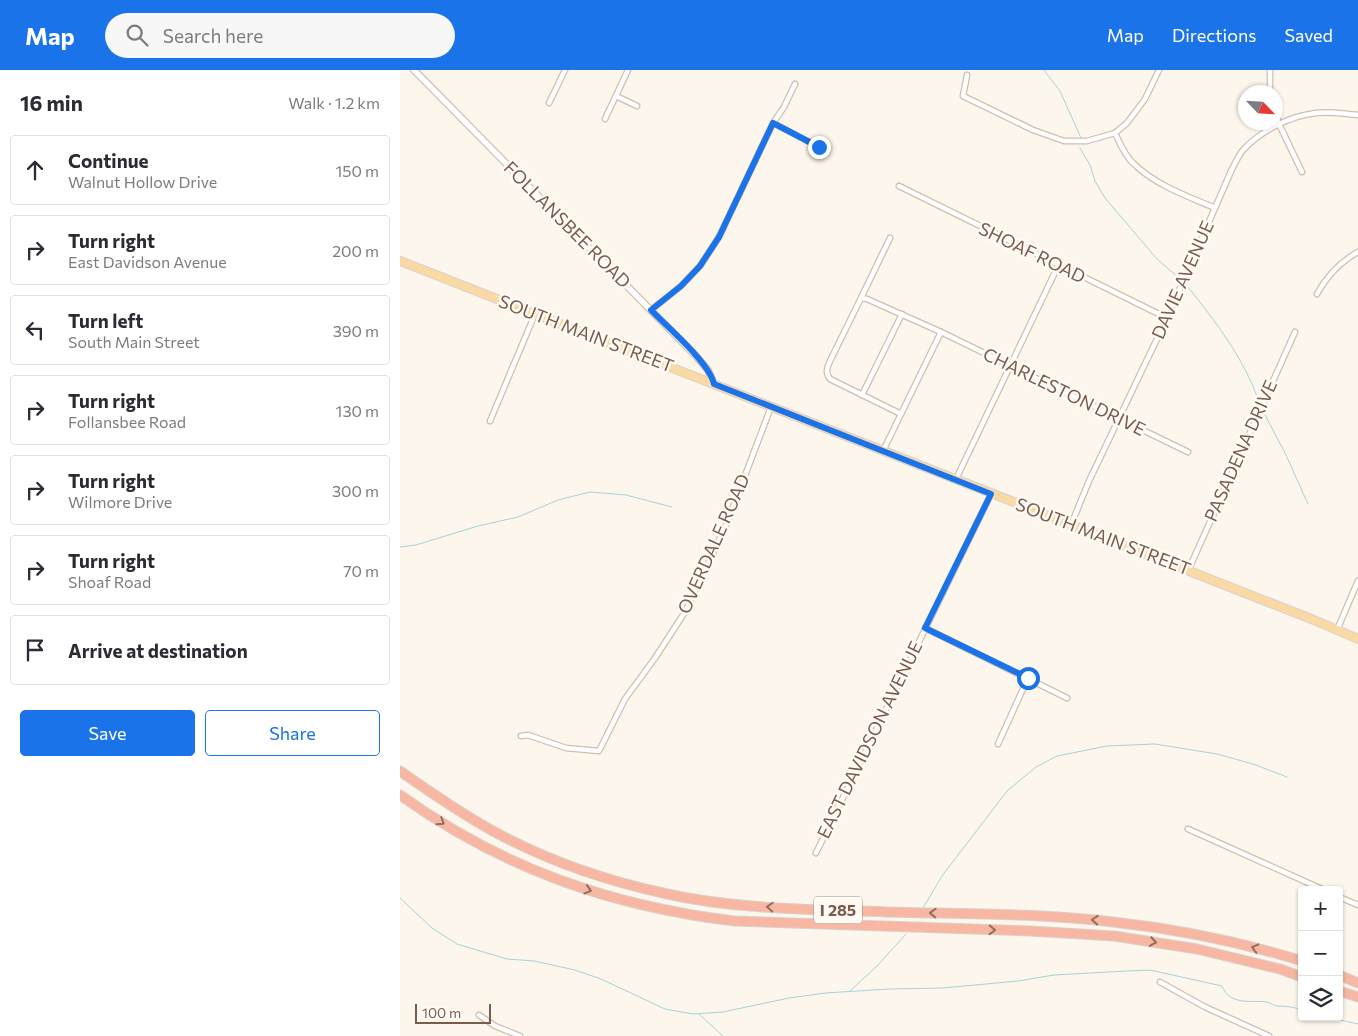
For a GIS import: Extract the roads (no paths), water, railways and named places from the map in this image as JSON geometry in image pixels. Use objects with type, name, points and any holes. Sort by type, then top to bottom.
[{"type":"highway","name":"I 285","points":[[400,771],[453,807],[492,830],[533,850],[575,868],[664,894],[754,907],[1020,916],[1112,922],[1160,928],[1255,948],[1298,961]]},
{"type":"highway","name":"I 285","points":[[400,795],[448,827],[482,846],[533,870],[574,886],[654,908],[734,921],[1030,931],[1114,936],[1197,949],[1280,969],[1299,976]]},
{"type":"highway","points":[[1341,976],[1358,983]]},
{"type":"highway","points":[[1343,991],[1358,997]]},
{"type":"main road","name":"SOUTH MAIN STREET","points":[[400,261],[1358,639]]},
{"type":"street","name":"FOLLANSBEE ROAD","points":[[414,70],[704,365],[714,384]]},
{"type":"street","points":[[549,104],[565,70]]},
{"type":"street","points":[[605,120],[628,70]]},
{"type":"street","points":[[967,75],[963,96],[1033,130],[1070,142],[1096,139],[1115,133],[1127,124],[1145,99],[1159,70]]},
{"type":"street","points":[[1270,70],[1270,85]]},
{"type":"street","points":[[651,310],[681,286],[700,266],[719,237],[773,123],[784,107],[794,84]]},
{"type":"street","points":[[616,96],[638,106]]},
{"type":"street","name":"DAVIE AVENUE","points":[[1283,123],[1315,113],[1358,115]]},
{"type":"street","points":[[773,123],[819,147]]},
{"type":"street","name":"DAVIE AVENUE","points":[[1071,525],[1089,481],[1167,318],[1232,169],[1243,150],[1269,130]]},
{"type":"street","points":[[1282,130],[1302,172]]},
{"type":"street","points":[[1115,133],[1122,148],[1132,162],[1153,179],[1215,208]]},
{"type":"street","name":"SHOAF ROAD","points":[[899,186],[1058,266],[1167,318]]},
{"type":"street","points":[[890,238],[826,371],[826,375],[830,379],[901,414]]},
{"type":"street","points":[[1317,294],[1337,267],[1344,260],[1358,252]]},
{"type":"street","points":[[956,479],[1058,266]]},
{"type":"street","name":"CHARLESTON DRIVE","points":[[861,298],[941,332],[1188,452]]},
{"type":"street","points":[[490,420],[535,314]]},
{"type":"street","points":[[862,395],[902,314]]},
{"type":"street","points":[[883,451],[941,332]]},
{"type":"street","name":"PASADENA DRIVE","points":[[1188,571],[1295,332]]},
{"type":"street","name":"OVERDALE ROAD","points":[[521,736],[528,735],[566,748],[599,751],[625,699],[656,658],[685,612],[726,523],[771,407]]},
{"type":"street","name":"EAST DAVIDSON AVENUE","points":[[816,853],[991,494]]},
{"type":"street","points":[[1337,630],[1358,581]]},
{"type":"street","points":[[925,628],[1067,698]]},
{"type":"street","points":[[998,744],[1028,678]]},
{"type":"street","points":[[1188,828],[1315,886]]},
{"type":"street","points":[[1343,899],[1358,905]]},
{"type":"street","points":[[1160,982],[1206,1007],[1269,1036]]},
{"type":"street","points":[[479,1015],[495,1026],[520,1036]]},
{"type":"waterway","points":[[1044,70],[1060,91],[1081,138]]},
{"type":"waterway","points":[[1080,148],[1105,198],[1157,259],[1179,278]]},
{"type":"waterway","points":[[1188,287],[1218,326],[1236,354],[1258,399]]},
{"type":"waterway","points":[[1263,411],[1286,455],[1308,504]]},
{"type":"waterway","points":[[400,547],[416,545],[478,526],[518,517],[558,500],[590,492],[626,495],[672,507]]},
{"type":"waterway","points":[[923,908],[942,876],[1007,791],[1036,767],[1057,756],[1107,746],[1155,744],[1217,754],[1253,764],[1287,777]]},
{"type":"waterway","points":[[400,898],[432,928],[457,944],[507,959],[534,961],[575,970],[601,979],[665,1009],[693,1014],[723,1012],[789,998],[825,993],[943,988],[1018,981],[1054,975],[1150,970],[1222,986],[1230,997],[1242,1001],[1267,1002],[1277,1006],[1298,1009]]},
{"type":"waterway","points":[[850,991],[878,965],[906,934]]},
{"type":"waterway","points":[[699,1014],[723,1036]]},
{"type":"waterway","points":[[1343,1021],[1358,1024]]}]
